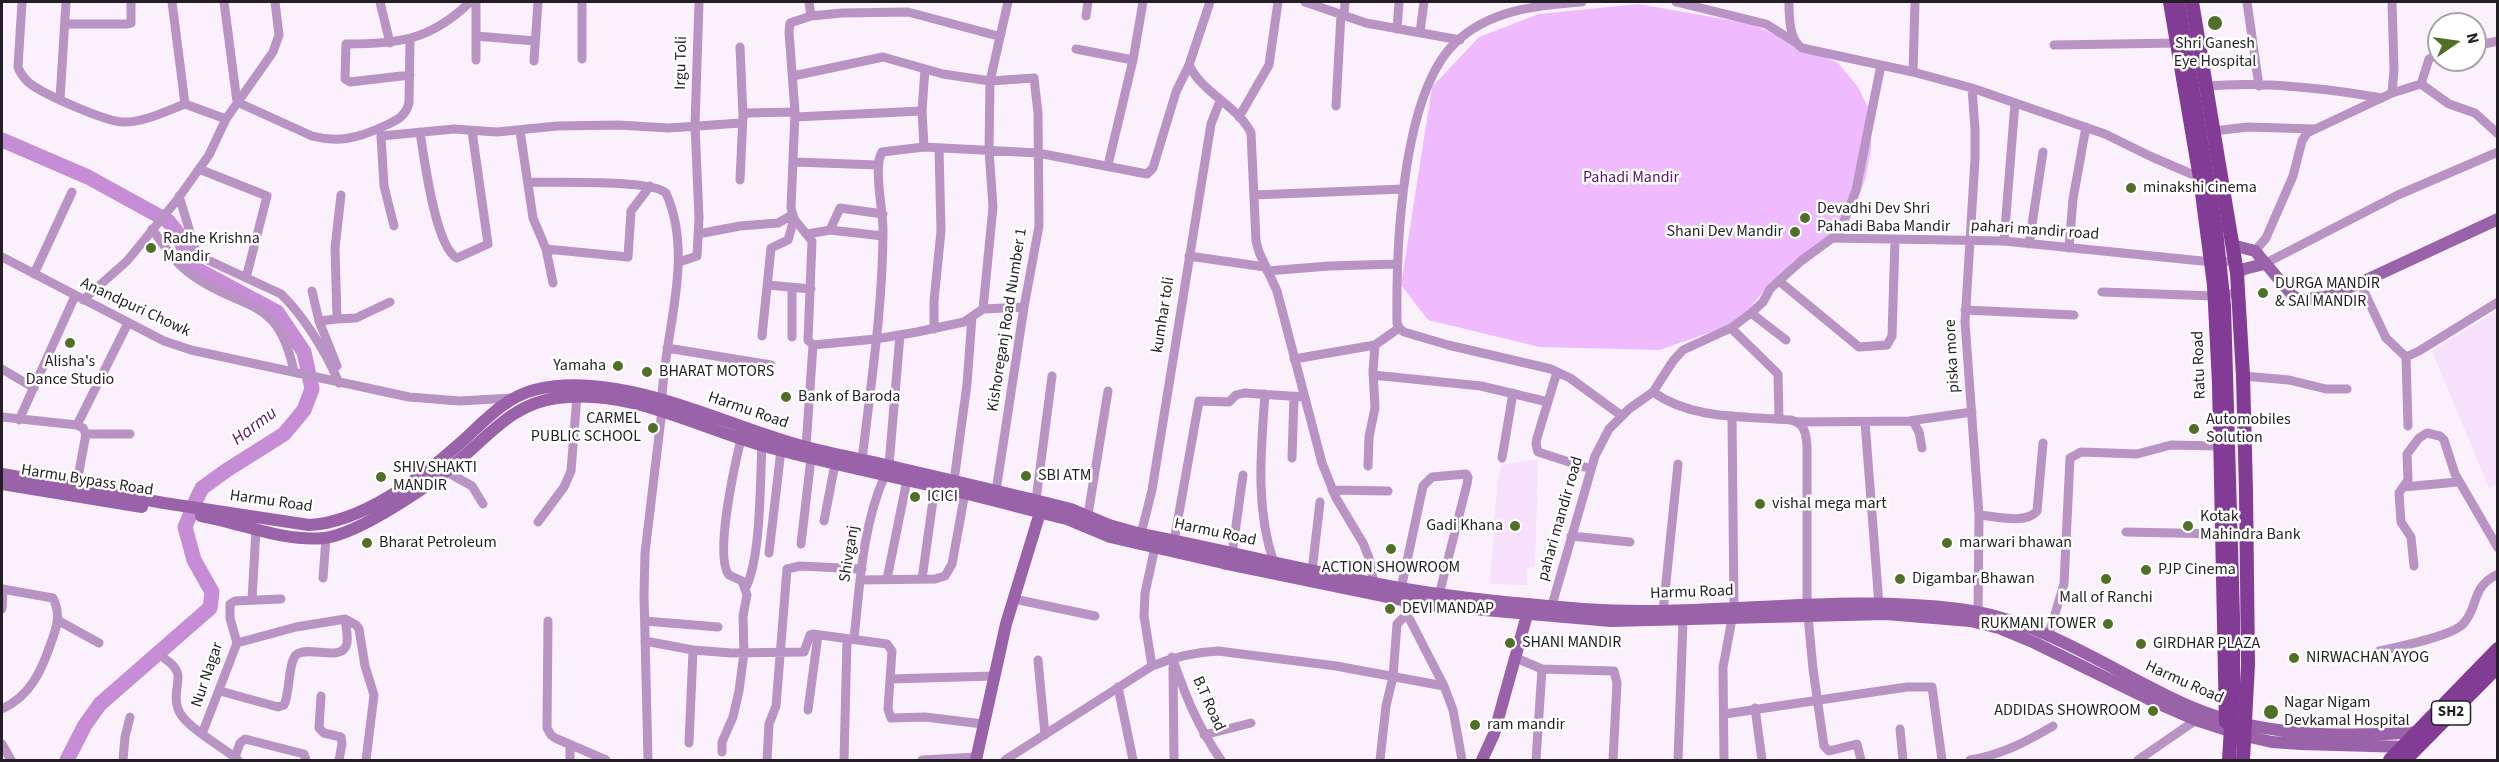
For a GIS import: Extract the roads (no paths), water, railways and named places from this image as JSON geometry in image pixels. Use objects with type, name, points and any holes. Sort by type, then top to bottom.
[{"type":"main road","name":"Ratu Road","points":[[2170,2],[2212,262],[2222,534],[2226,725],[2223,760]]},
{"type":"main road","points":[[2178,2],[2216,230],[2224,306],[2233,617],[2233,695],[2229,760]]},
{"type":"main road","points":[[2186,2],[2224,229],[2232,305],[2241,651],[2237,760]]},
{"type":"main road","points":[[2192,2],[2236,267],[2243,376],[2248,664],[2243,760]]},
{"type":"main road","points":[[2232,245],[2255,251],[2293,296],[2300,300],[2325,297],[2360,283],[2498,219]]},
{"type":"main road","points":[[2236,267],[2244,269],[2264,264]]},
{"type":"main road","name":"Harmu Road","points":[[213,514],[309,525],[334,523],[390,495],[436,464],[501,407],[557,386],[586,386],[624,391],[835,464],[887,470],[996,490],[1040,505],[1110,537],[1404,601],[1529,608],[1552,605],[1663,612],[1733,613],[1916,605],[2020,623],[2226,725]]},
{"type":"main road","name":"Harmu Road","points":[[213,514],[256,529],[306,538],[326,538],[382,514],[445,471],[507,417],[524,399],[577,396],[662,405],[741,439],[762,445],[781,450],[862,460],[907,480],[1088,515],[1108,525],[1141,534],[1374,583],[1404,601],[1439,595],[1611,621],[1683,621],[1733,613]]},
{"type":"main road","name":"Harmu Bypass Road","points":[[2,474],[166,507]]},
{"type":"main road","name":"Harmu Bypass Road","points":[[2,484],[166,507]]},
{"type":"main road","points":[[976,759],[994,676],[1040,505]]},
{"type":"main road","points":[[166,507],[213,514]]},
{"type":"main road","points":[[1482,760],[1494,734],[1529,608]]},
{"type":"main road","name":"Harmu Road","points":[[1807,611],[1978,617],[2196,720],[2226,725]]},
{"type":"main road","name":"SH2","points":[[2404,754],[2416,733],[2498,650]]},
{"type":"main road","name":"SH2","points":[[2390,760],[2418,747],[2498,666]]},
{"type":"main road","points":[[2226,725],[2272,742],[2404,754]]},
{"type":"main road","points":[[2245,731],[2325,735],[2433,732]]},
{"type":"street","points":[[22,2],[18,67],[21,75],[30,84],[113,121],[139,120],[185,104],[226,119]]},
{"type":"street","points":[[60,99],[66,2]]},
{"type":"street","points":[[65,24],[131,23],[131,2]]},
{"type":"street","points":[[172,2],[185,104]]},
{"type":"street","points":[[224,2],[237,102]]},
{"type":"street","points":[[19,420],[79,298],[127,261],[178,198],[209,155],[237,102],[273,52],[279,35],[275,2]]},
{"type":"street","points":[[380,2],[390,43]]},
{"type":"street","points":[[476,2],[476,60]]},
{"type":"street","points":[[534,61],[538,2]]},
{"type":"street","points":[[582,2],[582,59]]},
{"type":"street","name":"Irgu Toli","points":[[699,2],[695,125],[699,234]]},
{"type":"street","points":[[809,2],[811,16]]},
{"type":"street","points":[[982,309],[993,207],[990,81],[998,36],[1008,2]]},
{"type":"street","points":[[1086,16],[1088,2]]},
{"type":"street","points":[[1108,165],[1133,60],[1143,2]]},
{"type":"street","points":[[862,460],[876,339],[883,236],[878,165],[882,152],[924,147],[1038,153],[1108,165],[1141,174],[1150,172],[1176,92],[1189,65],[1210,3],[1198,2]]},
{"type":"street","points":[[1239,117],[1269,65],[1278,2]]},
{"type":"street","points":[[1305,2],[1397,29],[1460,40]]},
{"type":"street","points":[[1336,106],[1345,2]]},
{"type":"street","points":[[1397,29],[1399,2]]},
{"type":"street","points":[[1420,32],[1424,2]]},
{"type":"street","points":[[1582,2],[1523,5],[1475,28],[1444,56],[1428,88],[1413,136],[1403,189],[1397,264],[1396,322],[1399,328],[1448,345],[1523,361],[1557,372],[1570,378],[1622,416]]},
{"type":"street","points":[[1676,2],[1706,5],[1766,24],[1802,48],[1913,72],[1972,88],[2086,127],[2131,145],[2200,178],[2223,184]]},
{"type":"street","points":[[1789,2],[1795,42]]},
{"type":"street","points":[[1913,72],[1915,2]]},
{"type":"street","points":[[2247,2],[2259,86]]},
{"type":"street","points":[[2391,2],[2394,69],[2392,93]]},
{"type":"street","points":[[410,75],[350,82],[345,79],[346,44],[410,40],[429,33],[454,18],[464,3]]},
{"type":"street","points":[[762,336],[771,248],[788,240],[793,217],[795,114],[790,23],[811,16],[882,6],[998,36]]},
{"type":"street","points":[[476,36],[535,41]]},
{"type":"street","points":[[237,102],[325,140],[359,138],[398,120],[407,113],[410,40]]},
{"type":"street","points":[[2054,45],[2177,43]]},
{"type":"street","points":[[740,47],[742,120],[740,180]]},
{"type":"street","points":[[1076,48],[1098,55],[1133,60]]},
{"type":"street","points":[[793,76],[883,57],[925,69],[990,81]]},
{"type":"street","points":[[1189,65],[1220,101],[1247,125],[1251,133],[1254,148],[1256,241],[1277,291],[1294,359],[1299,397],[1332,490],[1363,543],[1369,558],[1374,583]]},
{"type":"street","points":[[1833,238],[1847,217],[1856,190],[1881,65]]},
{"type":"street","points":[[2421,84],[2427,65]]},
{"type":"street","points":[[924,147],[922,111],[925,69]]},
{"type":"street","name":"Kishoreganj Road Number 1","points":[[990,81],[1034,78],[1038,113],[1039,226],[996,490]]},
{"type":"street","points":[[2255,251],[2266,238],[2293,176],[2302,141],[2307,133],[2392,93],[2421,84]]},
{"type":"street","points":[[2421,84],[2449,104],[2475,113],[2498,134]]},
{"type":"street","points":[[2207,86],[2323,90],[2382,98]]},
{"type":"street","name":"piska more","points":[[1972,88],[1976,129],[1965,310],[1979,515],[1978,617]]},
{"type":"street","name":"kumhar toli","points":[[1141,534],[1152,490],[1211,124],[1220,101]]},
{"type":"street","points":[[2004,241],[2015,103]]},
{"type":"street","points":[[394,226],[384,186],[381,136],[420,132],[520,130],[557,126],[695,125],[742,120],[747,113],[922,111]]},
{"type":"street","points":[[2069,248],[2073,199],[2086,127]]},
{"type":"street","points":[[2214,131],[2248,127],[2315,129]]},
{"type":"street","points":[[420,132],[433,210],[451,253],[457,258],[488,244],[472,130]]},
{"type":"street","points":[[520,130],[533,218],[546,249],[553,283]]},
{"type":"street","points":[[934,329],[934,301],[941,231],[939,148]]},
{"type":"street","points":[[2028,244],[2043,152]]},
{"type":"street","points":[[2264,264],[2398,195],[2498,152]]},
{"type":"street","points":[[794,162],[878,165]]},
{"type":"street","points":[[199,169],[267,196],[246,278]]},
{"type":"street","points":[[528,182],[650,186],[662,189],[669,200],[679,244],[679,262],[667,348],[645,553],[648,760]]},
{"type":"street","points":[[546,249],[572,250],[628,258],[631,211],[650,186]]},
{"type":"street","points":[[1254,195],[1403,189]]},
{"type":"street","points":[[33,274],[72,192]]},
{"type":"street","points":[[337,319],[335,248],[341,195]]},
{"type":"street","points":[[178,198],[197,255],[277,292],[291,306],[327,357],[336,381]]},
{"type":"street","points":[[830,230],[836,211],[840,208],[883,214]]},
{"type":"street","points":[[679,262],[697,256],[699,234],[740,226],[778,223],[793,217]]},
{"type":"street","points":[[793,217],[812,241],[808,340],[813,345],[801,544]]},
{"type":"street","points":[[154,227],[178,263],[189,274],[203,283],[258,308],[273,319],[285,338],[296,372]]},
{"type":"street","points":[[808,234],[830,230],[883,236]]},
{"type":"street","name":"pahari mandir road","points":[[1552,605],[1595,456],[1609,429],[1653,392],[1683,350],[1731,328],[1751,313],[1779,281],[1833,238],[2004,241],[2212,262],[2236,267]]},
{"type":"street","points":[[1779,281],[1855,344],[1865,348],[1882,347],[1890,342],[1892,336],[1895,240]]},
{"type":"street","points":[[1189,256],[1266,269],[1397,264]]},
{"type":"street","name":"Anandpuri Chowk","points":[[2,257],[164,341],[191,350],[438,400],[524,399]]},
{"type":"street","points":[[2360,283],[2386,338],[2406,357],[2408,426]]},
{"type":"street","points":[[768,285],[811,289]]},
{"type":"street","points":[[792,288],[792,337]]},
{"type":"street","points":[[312,291],[319,321],[336,362],[336,381]]},
{"type":"street","points":[[2102,292],[2214,296],[2237,294]]},
{"type":"street","points":[[319,321],[356,318],[390,302]]},
{"type":"street","points":[[2406,357],[2498,302]]},
{"type":"street","points":[[813,345],[876,339],[934,329],[964,322],[982,309],[1024,307]]},
{"type":"street","points":[[1965,310],[2074,315]]},
{"type":"street","points":[[1751,313],[1786,340]]},
{"type":"street","points":[[954,481],[967,384],[972,317]]},
{"type":"street","points":[[77,425],[128,323]]},
{"type":"street","points":[[1294,359],[1375,345],[1399,328]]},
{"type":"street","points":[[1731,328],[1778,374],[1779,419]]},
{"type":"street","name":"Shivganj","points":[[844,760],[850,639],[865,543],[874,503],[887,470],[900,335]]},
{"type":"street","points":[[1368,466],[1369,437],[1375,408],[1373,375],[1375,345]]},
{"type":"street","points":[[667,348],[771,364]]},
{"type":"street","points":[[2,369],[34,388]]},
{"type":"street","points":[[1557,372],[1537,438],[1538,452],[1591,469]]},
{"type":"street","points":[[1373,375],[1449,381],[1548,402]]},
{"type":"street","points":[[1040,505],[1052,376]]},
{"type":"street","points":[[2243,376],[2289,380],[2326,389],[2347,389]]},
{"type":"street","points":[[1088,515],[1108,391]]},
{"type":"street","points":[[1653,392],[1674,406],[1732,416],[1797,422],[1908,421],[1972,412]]},
{"type":"street","points":[[1502,458],[1513,393]]},
{"type":"street","points":[[1174,541],[1199,401],[1225,402],[1239,394],[1299,397]]},
{"type":"street","points":[[1265,394],[1260,455],[1262,517],[1265,539],[1274,563]]},
{"type":"street","points":[[538,522],[564,487],[571,471],[577,396]]},
{"type":"street","points":[[1292,458],[1299,397]]},
{"type":"street","points":[[1724,760],[1723,667],[1733,613],[1732,416]]},
{"type":"street","points":[[2,417],[77,425],[83,428],[86,434],[76,488]]},
{"type":"street","points":[[1908,421],[1916,424],[1922,448]]},
{"type":"street","points":[[1797,422],[1804,429],[1807,446],[1807,611],[1826,749],[1833,750],[1857,744],[1861,760]]},
{"type":"street","points":[[1865,422],[1879,605]]},
{"type":"street","points":[[86,434],[130,434]]},
{"type":"street","points":[[2414,566],[2411,537],[2401,522],[2398,500],[2408,480],[2407,454],[2419,438],[2427,434],[2440,436],[2444,440],[2458,482],[2498,548]]},
{"type":"street","points":[[722,752],[723,736],[737,705],[744,653],[743,616],[747,595],[746,587],[742,581],[729,575],[724,561],[727,505],[741,439]]},
{"type":"street","points":[[1979,515],[2025,518],[2037,512],[2043,443]]},
{"type":"street","points":[[746,587],[752,575],[755,555],[762,445]]},
{"type":"street","points":[[2048,637],[2064,584],[2070,458],[2081,452],[2137,454],[2171,445],[2219,446]]},
{"type":"street","points":[[769,553],[781,450]]},
{"type":"street","points":[[824,521],[835,464]]},
{"type":"street","points":[[1663,612],[1678,464]]},
{"type":"street","points":[[445,471],[472,486],[483,504]]},
{"type":"street","points":[[1380,760],[1386,706],[1393,677],[1397,624],[1404,601],[1423,486],[1432,477],[1462,473],[1468,477],[1467,484],[1439,595]]},
{"type":"street","points":[[1232,554],[1243,475]]},
{"type":"street","points":[[887,579],[907,480]]},
{"type":"street","points":[[2403,487],[2458,482]]},
{"type":"street","points":[[922,579],[934,486]]},
{"type":"street","points":[[1332,490],[1388,491]]},
{"type":"street","points":[[861,580],[935,579],[948,574],[965,493]]},
{"type":"street","points":[[1312,571],[1320,502]]},
{"type":"street","points":[[252,600],[256,529]]},
{"type":"street","points":[[2126,532],[2222,534]]},
{"type":"street","points":[[1571,536],[1630,542]]},
{"type":"street","points":[[323,578],[326,538]]},
{"type":"street","points":[[1152,666],[1144,616],[1145,593],[1155,547]]},
{"type":"street","points":[[767,760],[769,724],[775,711],[778,653],[787,569],[800,566],[862,569]]},
{"type":"street","points":[[2379,651],[2443,634],[2460,627],[2467,619],[2481,584],[2498,574]]},
{"type":"street","points":[[2,609],[2,589],[53,598],[59,621],[40,673],[28,690],[2,710]]},
{"type":"street","name":"Nur Nagar","points":[[202,734],[237,643],[230,618],[231,604],[235,601],[281,599]]},
{"type":"street","points":[[1014,599],[1095,616]]},
{"type":"street","points":[[1404,601],[1453,710],[1462,760]]},
{"type":"street","points":[[237,643],[296,627],[345,619],[356,625],[359,629],[365,666],[374,695],[366,760]]},
{"type":"street","points":[[220,691],[278,707],[284,705],[287,699],[292,661],[303,652],[336,653],[343,650],[347,645],[345,619]]},
{"type":"street","points":[[59,621],[99,643]]},
{"type":"street","points":[[548,621],[548,728],[551,735],[606,760]]},
{"type":"street","points":[[645,621],[718,627]]},
{"type":"street","points":[[1678,760],[1683,621]]},
{"type":"street","points":[[645,641],[693,650],[744,653],[804,652],[810,635],[887,644],[890,646],[888,709],[891,718],[925,717],[983,724]]},
{"type":"street","points":[[808,710],[818,635]]},
{"type":"street","points":[[689,743],[693,650]]},
{"type":"street","points":[[1005,760],[1152,666],[1172,657],[1199,652],[1218,651],[1336,666],[1444,686]]},
{"type":"street","points":[[1172,657],[1174,760]]},
{"type":"street","name":"B.T Road","points":[[1172,657],[1189,706],[1204,735],[1221,760]]},
{"type":"street","points":[[165,658],[175,665],[178,672],[177,708],[181,715],[233,759],[240,743],[245,739],[304,754],[306,760]]},
{"type":"street","points":[[1516,658],[1542,669],[1614,671],[1617,683],[1613,760]]},
{"type":"street","points":[[1038,660],[1045,735]]},
{"type":"street","points":[[1536,760],[1542,669]]},
{"type":"street","points":[[890,679],[994,676]]},
{"type":"street","points":[[1118,687],[1133,760]]},
{"type":"street","points":[[1725,714],[1907,687],[1932,687],[1942,760]]},
{"type":"street","points":[[321,696],[319,728],[321,731],[340,737],[342,744],[339,760]]},
{"type":"street","points":[[1755,708],[1762,760]]},
{"type":"street","points":[[123,760],[130,717]]},
{"type":"street","points":[[2138,760],[2196,720]]},
{"type":"street","points":[[1204,735],[1251,723]]},
{"type":"street","points":[[1970,760],[1993,756],[2013,749],[2053,726]]},
{"type":"street","points":[[1900,729],[1903,760]]},
{"type":"street","points":[[2,744],[11,760]]},
{"type":"street","points":[[570,745],[570,760]]},
{"type":"street","points":[[922,760],[976,759]]},
{"type":"waterway","name":"Harmu","points":[[2,140],[88,177],[168,221],[177,232],[191,266],[277,312],[304,352],[312,389],[304,410],[284,434],[202,488],[185,527],[194,560],[212,592],[210,608],[100,704],[85,725],[67,760]]},
{"type":"place","name":"Shri Ganesh Eye Hospital","points":[[2215,23]]},
{"type":"place","name":"minakshi cinema","points":[[2131,188]]},
{"type":"place","name":"Devadhi Dev Shri Pahadi Baba Mandir","points":[[1805,218]]},
{"type":"place","name":"Shani Dev Mandir","points":[[1795,232]]},
{"type":"place","name":"Radhe Krishna Mandir","points":[[151,248]]},
{"type":"place","name":"DURGA MANDIR & SAI MANDIR","points":[[2263,293]]},
{"type":"place","name":"Alisha's Dance Studio","points":[[70,343]]},
{"type":"place","name":"Yamaha","points":[[618,366]]},
{"type":"place","name":"BHARAT MOTORS","points":[[647,372]]},
{"type":"place","name":"Bank of Baroda","points":[[786,397]]},
{"type":"place","name":"CARMEL PUBLIC SCHOOL","points":[[653,428]]},
{"type":"place","name":"Automobiles Solution","points":[[2194,429]]},
{"type":"place","name":"SBI ATM","points":[[1026,476]]},
{"type":"place","name":"SHIV SHAKTI MANDIR","points":[[381,477]]},
{"type":"place","name":"ICICI","points":[[915,497]]},
{"type":"place","name":"vishal mega mart","points":[[1760,504]]},
{"type":"place","name":"Gadi Khana","points":[[1515,526]]},
{"type":"place","name":"Kotak Mahindra Bank","points":[[2188,526]]},
{"type":"place","name":"Bharat Petroleum","points":[[367,543]]},
{"type":"place","name":"marwari bhawan","points":[[1947,543]]},
{"type":"place","name":"ACTION SHOWROOM","points":[[1391,549]]},
{"type":"place","name":"PJP Cinema","points":[[2146,570]]},
{"type":"place","name":"Digambar Bhawan","points":[[1900,579]]},
{"type":"place","name":"Mall of Ranchi","points":[[2106,579]]},
{"type":"place","name":"DEVI MANDAP","points":[[1390,609]]},
{"type":"place","name":"RUKMANI TOWER","points":[[2108,624]]},
{"type":"place","name":"SHANI MANDIR","points":[[1510,643]]},
{"type":"place","name":"GIRDHAR PLAZA","points":[[2141,644]]},
{"type":"place","name":"NIRWACHAN AYOG","points":[[2294,658]]},
{"type":"place","name":"ADDIDAS SHOWROOM","points":[[2153,711]]},
{"type":"place","name":"Nagar Nigam Devkamal Hospital","points":[[2271,712]]},
{"type":"place","name":"ram mandir","points":[[1475,725]]},
{"type":"park label","name":"Pahadi Mandir","points":[[1631,178]]}]
